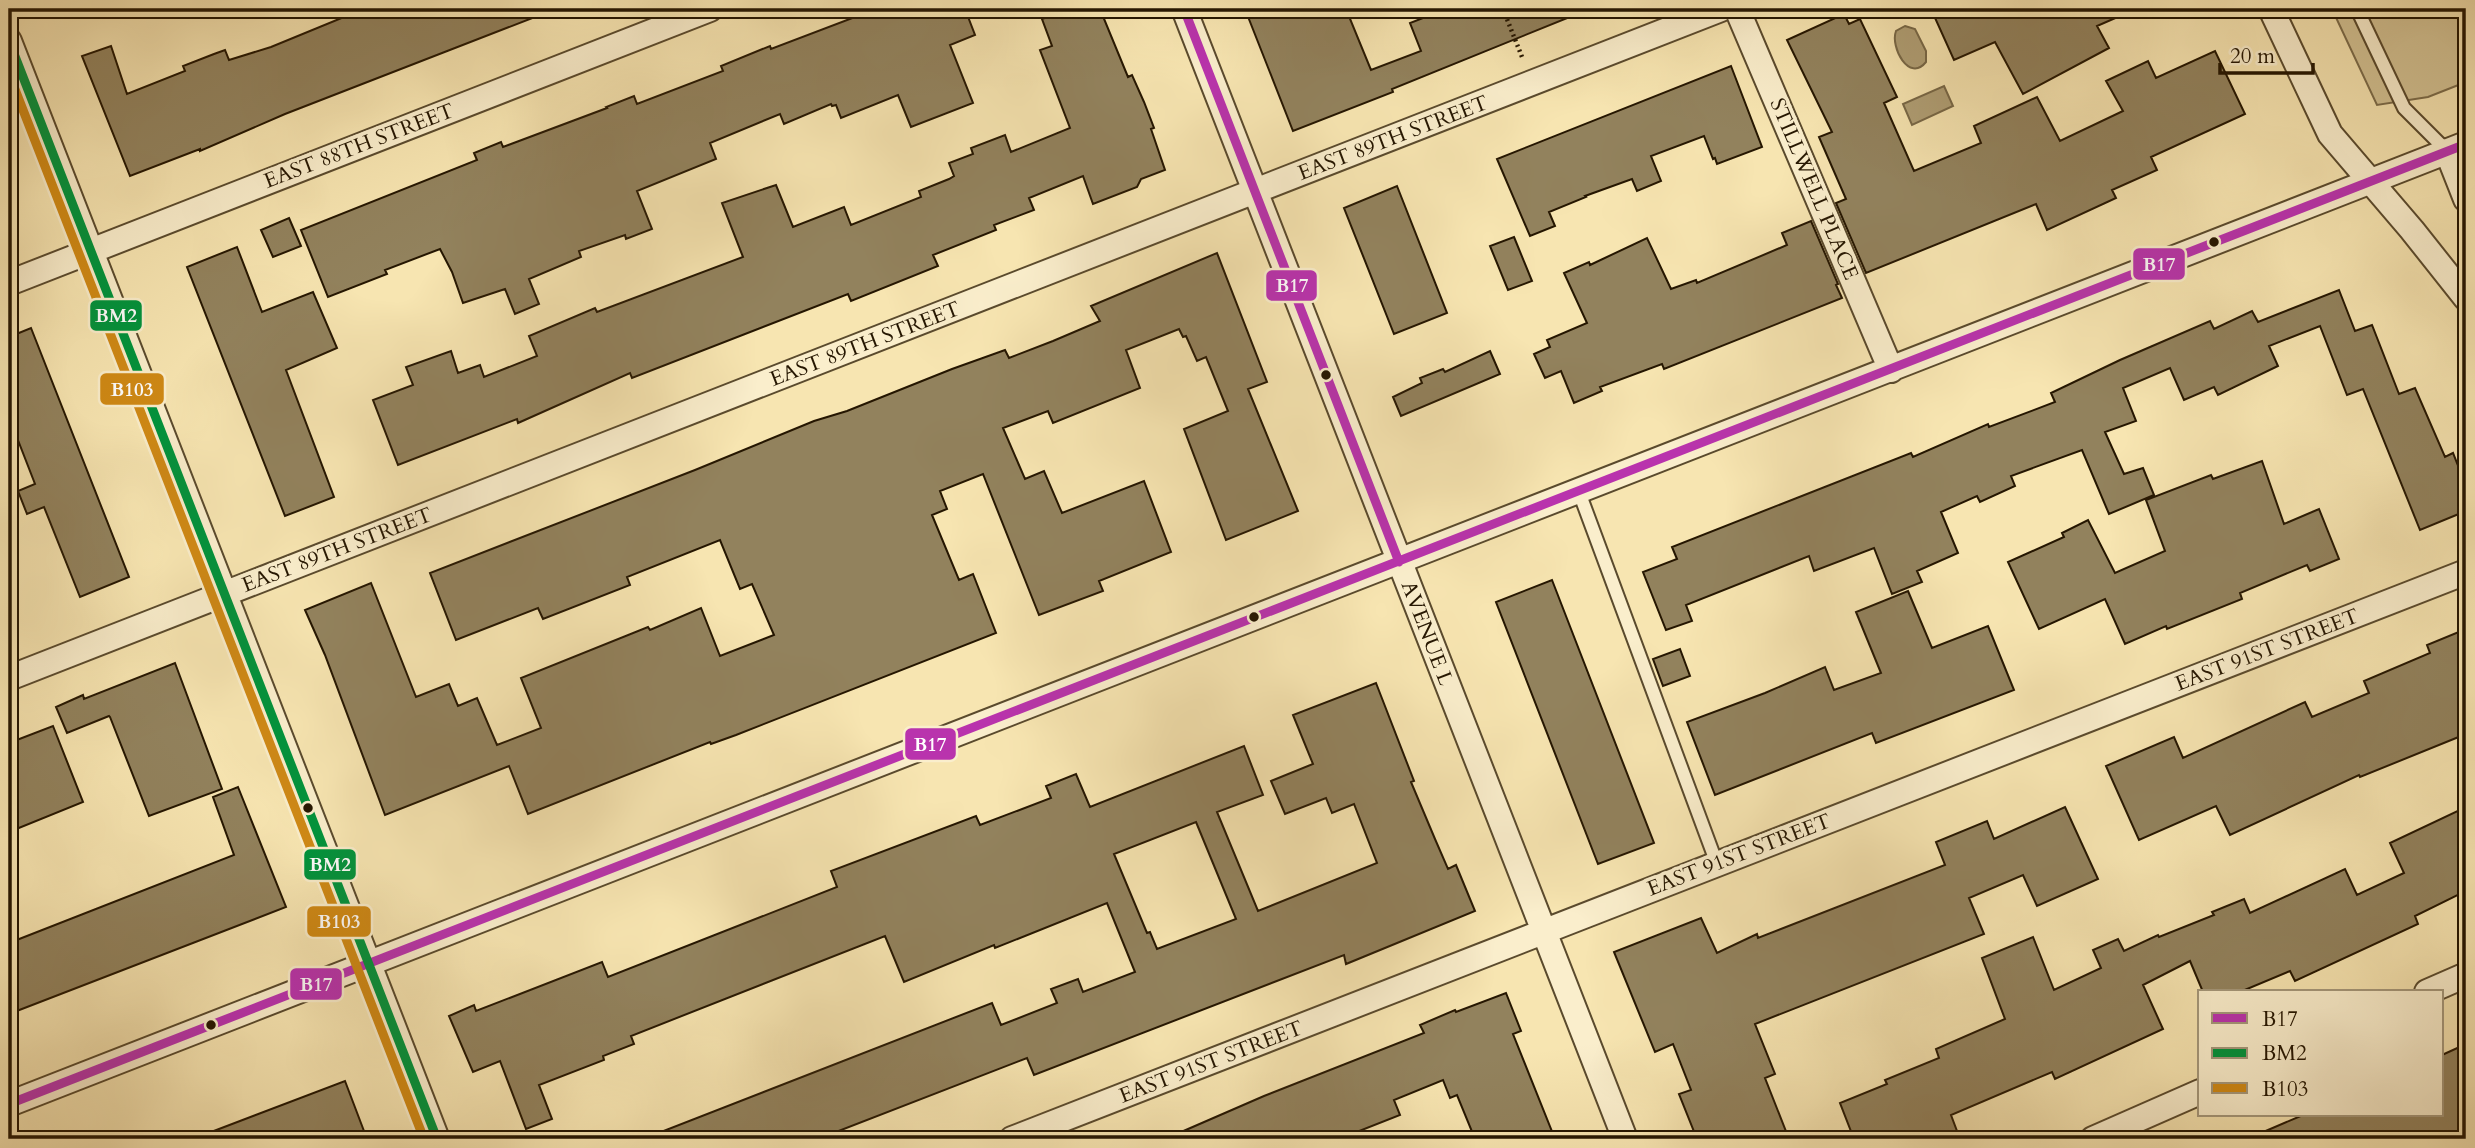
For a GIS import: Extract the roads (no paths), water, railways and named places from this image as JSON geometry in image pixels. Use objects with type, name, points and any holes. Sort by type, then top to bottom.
[{"type":"street","name":"EAST 88TH STREET","points":[[9,283],[710,9]]},
{"type":"street","name":"AVENUE L","points":[[1184,9],[1625,1139]]},
{"type":"street","name":"EAST 89TH STREET","points":[[9,678],[1721,9]]},
{"type":"street","name":"STILLWELL PLACE","points":[[1737,9],[1891,370]]},
{"type":"street","points":[[2271,9],[2330,134],[2412,230],[2466,299]]},
{"type":"street","points":[[9,41],[437,1139]]},
{"type":"street","points":[[9,1104],[2457,148],[2466,199]]},
{"type":"street","name":"EAST 91ST STREET","points":[[1012,1139],[2466,572]]},
{"type":"street","points":[[2432,990],[2466,975]]},
{"type":"street","points":[[2092,1139],[2198,1093]]},
{"type":"lane","points":[[2363,11],[2403,108],[2457,148]]},
{"type":"lane","points":[[1579,492],[1717,864]]}]
